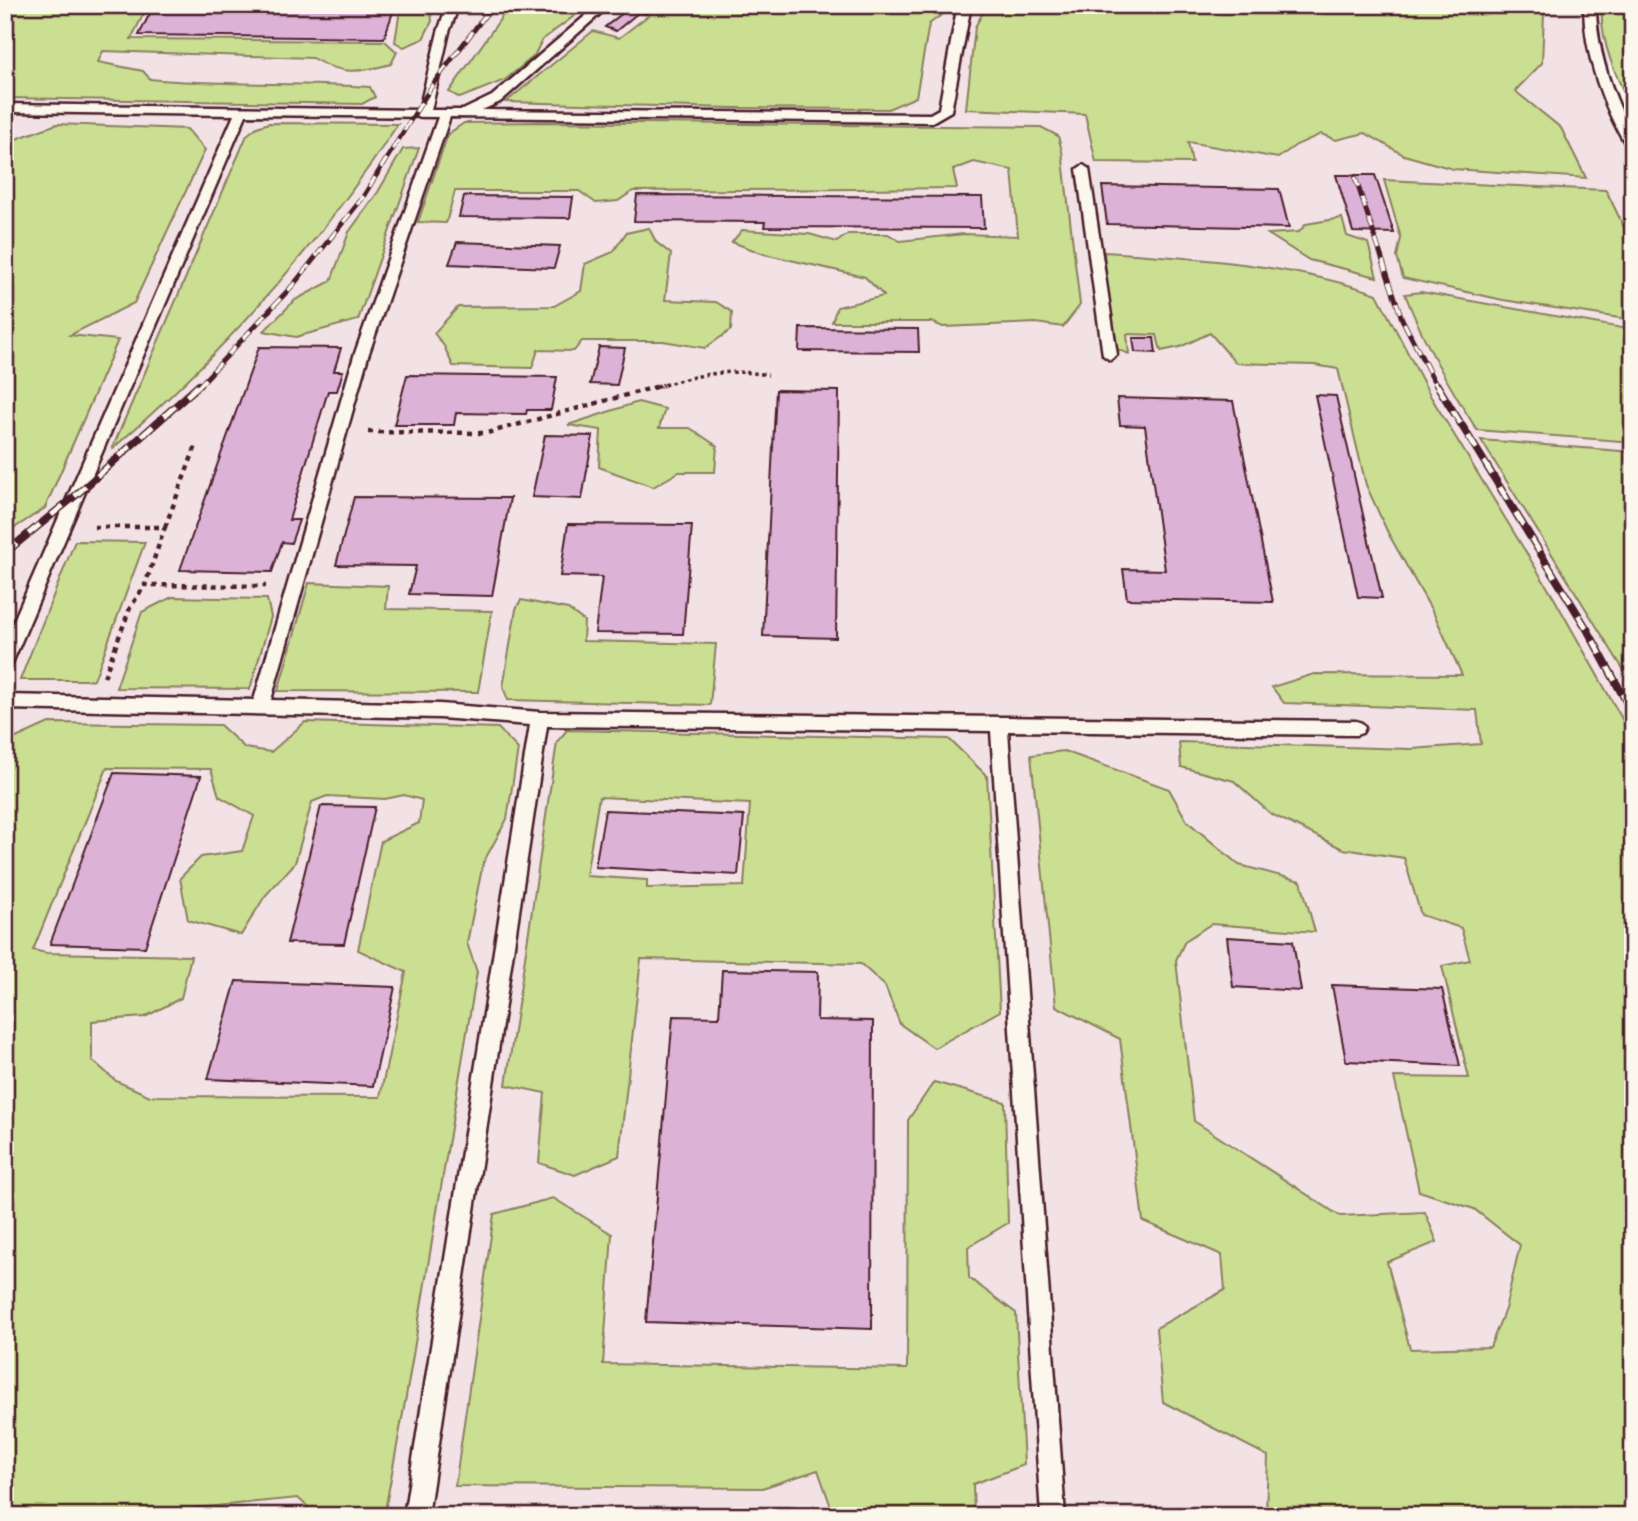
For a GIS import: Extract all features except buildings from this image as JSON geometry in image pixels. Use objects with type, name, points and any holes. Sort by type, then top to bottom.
[{"type":"lane","points":[[439,5],[442,32]]},
{"type":"lane","points":[[424,114],[433,84],[442,32],[453,5]]},
{"type":"lane","points":[[465,114],[496,99],[605,5]]},
{"type":"lane","points":[[5,108],[932,118],[945,111],[963,9],[966,5]]},
{"type":"lane","points":[[1590,5],[1588,22],[1599,63],[1621,124],[1633,147]]},
{"type":"lane","points":[[5,661],[242,111]]},
{"type":"lane","points":[[261,707],[339,432],[379,305],[445,114]]},
{"type":"lane","points":[[1083,169],[1110,355]]},
{"type":"lane","points":[[5,702],[440,711],[540,719],[1356,728]]},
{"type":"lane","points":[[416,1516],[540,719]]},
{"type":"lane","points":[[999,726],[1053,1516]]},
{"type":"path","points":[[339,432],[487,433],[624,398],[702,373],[744,371],[768,375]]},
{"type":"path","points":[[93,704],[130,608],[145,585],[197,443]]},
{"type":"path","points":[[62,528],[165,527]]},
{"type":"path","points":[[145,585],[294,586]]},
{"type":"shaded area","points":[[5,5],[1620,5],[1603,107],[1633,166],[1633,1516],[5,1516]]},
{"type":"green space","points":[[5,5],[148,5],[131,39],[385,41],[397,52],[391,64],[359,71],[341,70],[312,58],[103,51],[98,62],[143,71],[150,79],[370,87],[375,97],[362,104],[5,98]]},
{"type":"green space","points":[[396,5],[430,5],[432,21],[423,39],[404,47],[395,42],[400,10]]},
{"type":"green space","points":[[510,5],[589,5],[542,40],[534,56],[505,80],[460,98],[449,92]]},
{"type":"green space","points":[[662,5],[951,5],[929,24],[916,97],[888,109],[506,102],[593,31],[619,38]]},
{"type":"green space","points":[[987,5],[1536,5],[1544,13],[1542,63],[1515,91],[1561,128],[1586,178],[1453,169],[1404,155],[1365,133],[1336,140],[1321,134],[1296,145],[1278,158],[1188,142],[1192,163],[1096,162],[1085,114],[966,109],[975,27]]},
{"type":"green space","points":[[1602,5],[1633,5],[1633,111],[1606,46]]},
{"type":"green space","points":[[269,123],[398,124],[335,213],[266,297],[192,376],[112,449],[247,135],[257,127]]},
{"type":"green space","points":[[464,123],[1041,127],[1058,136],[1062,151],[1080,305],[1063,327],[1036,323],[943,327],[932,322],[832,322],[837,307],[884,296],[865,277],[764,254],[732,242],[742,230],[809,234],[837,242],[848,234],[888,234],[900,241],[964,234],[1018,236],[1012,170],[974,162],[953,170],[957,188],[633,191],[618,201],[596,203],[579,191],[455,191],[446,223],[418,222],[448,134]]},
{"type":"green space","points":[[57,124],[187,129],[205,150],[134,303],[70,335],[118,340],[45,508],[5,534],[5,143]]},
{"type":"green space","points":[[419,148],[358,320],[296,337],[264,331],[295,300],[331,281],[349,232],[378,192],[403,149]]},
{"type":"green space","points":[[1384,180],[1606,190],[1633,246],[1633,320],[1503,300],[1403,278],[1397,257],[1401,238]]},
{"type":"green space","points":[[1342,218],[1347,236],[1368,243],[1377,277],[1309,260],[1268,234],[1299,232],[1306,224]]},
{"type":"green space","points":[[649,228],[656,242],[671,254],[665,300],[716,302],[732,312],[731,330],[705,348],[663,341],[582,341],[574,351],[538,350],[532,368],[453,366],[444,346],[434,333],[458,307],[554,306],[581,291],[585,264],[613,252],[626,233]]},
{"type":"green space","points":[[1104,252],[1208,260],[1276,269],[1377,294],[1431,397],[1554,598],[1626,726],[1633,744],[1633,1516],[1266,1516],[1268,1456],[1163,1402],[1156,1328],[1225,1290],[1222,1255],[1143,1221],[1120,1039],[1056,1006],[1031,755],[1064,751],[1169,789],[1187,821],[1239,865],[1301,881],[1315,932],[1211,924],[1185,941],[1176,960],[1194,1121],[1340,1216],[1425,1212],[1437,1242],[1387,1262],[1410,1349],[1490,1347],[1505,1309],[1520,1245],[1474,1209],[1419,1191],[1394,1077],[1469,1078],[1442,966],[1470,960],[1461,928],[1421,915],[1404,858],[1343,849],[1271,814],[1234,781],[1181,767],[1179,742],[1411,749],[1481,744],[1477,710],[1284,703],[1272,687],[1314,674],[1462,675],[1436,618],[1388,533],[1366,485],[1338,369],[1314,365],[1236,363],[1210,333],[1180,347],[1161,351],[1157,335],[1127,334],[1129,354],[1114,348]]},
{"type":"green space","points":[[1421,292],[1633,330],[1633,442],[1477,430],[1420,330],[1405,294]]},
{"type":"green space","points":[[638,402],[665,409],[659,428],[690,428],[717,446],[715,472],[679,472],[653,487],[599,467],[601,430],[568,425]]},
{"type":"green space","points":[[1481,440],[1633,452],[1633,685]]},
{"type":"green space","points":[[75,541],[145,542],[94,680],[20,680]]},
{"type":"green space","points":[[309,583],[388,586],[386,609],[492,611],[478,692],[278,691]]},
{"type":"green space","points":[[172,597],[267,599],[271,617],[250,689],[116,688],[142,612]]},
{"type":"green space","points":[[521,600],[568,609],[584,621],[583,641],[716,644],[710,705],[508,700],[503,687],[516,609]]},
{"type":"green space","points":[[305,722],[498,728],[518,749],[507,819],[483,863],[467,943],[477,972],[384,1516],[318,1516],[298,1498],[195,1508],[180,1516],[5,1516],[5,743],[49,723],[220,725],[245,748],[271,752]],"holes":[[[107,768],[211,769],[219,796],[254,816],[242,851],[201,857],[180,878],[188,920],[241,935],[265,896],[295,863],[312,802],[327,796],[385,799],[404,795],[422,800],[419,823],[381,841],[358,950],[406,972],[380,1097],[150,1096],[116,1081],[92,1060],[92,1021],[145,1017],[181,998],[191,956],[46,953],[33,950]]]},
{"type":"green space","points":[[567,730],[949,739],[987,776],[1000,1011],[934,1048],[900,1024],[885,986],[861,964],[641,959],[619,1156],[575,1175],[539,1163],[545,1093],[506,1085],[557,742]],"holes":[[[599,797],[750,804],[744,886],[647,888],[647,880],[586,876]]]},
{"type":"green space","points":[[934,1082],[1005,1102],[1008,1223],[968,1247],[969,1278],[1016,1313],[1024,1465],[973,1484],[974,1516],[830,1516],[831,1507],[818,1470],[762,1488],[455,1486],[494,1214],[553,1198],[612,1234],[603,1364],[907,1369],[908,1120]]},
{"type":"railway","points":[[198,387],[294,284],[361,200],[433,84],[493,5]]},
{"type":"railway","points":[[1355,177],[1402,319],[1437,387]]},
{"type":"railway","points":[[5,553],[75,496],[199,385]]},
{"type":"railway","points":[[1437,385],[1587,629],[1633,714]]}]
